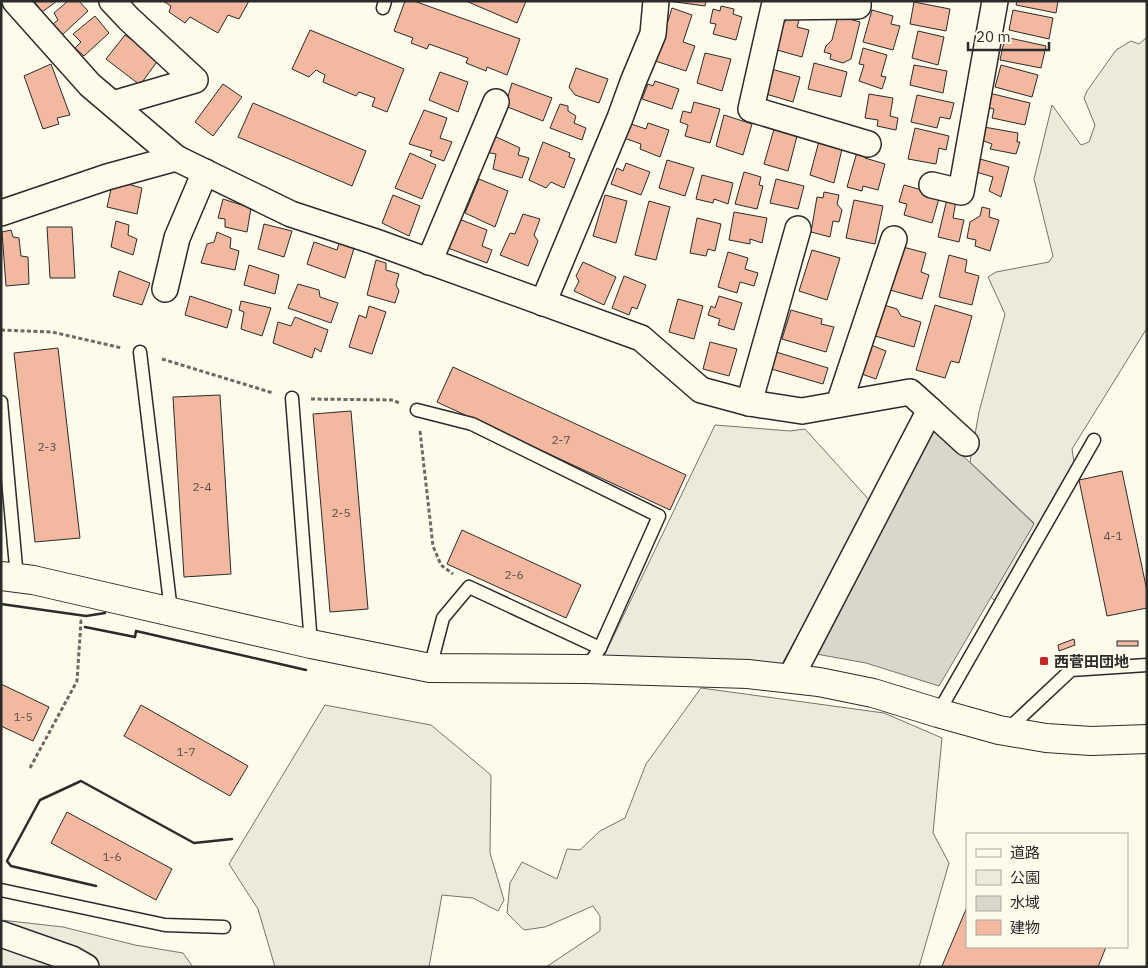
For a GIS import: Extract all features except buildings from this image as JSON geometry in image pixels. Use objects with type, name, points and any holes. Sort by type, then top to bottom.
[{"type":"street","points":[[15,1],[90,85],[176,158],[291,214],[640,338],[701,390],[749,404],[802,411],[910,392],[966,443]]},
{"type":"street","points":[[112,1],[195,80],[114,104]]},
{"type":"street","points":[[543,303],[653,34],[656,1]]},
{"type":"street","points":[[858,1],[858,6],[774,7],[750,109],[868,144]]},
{"type":"street","points":[[932,185],[961,192],[994,1]]},
{"type":"street","points":[[429,262],[496,102]]},
{"type":"street","points":[[1,213],[106,177],[176,158]]},
{"type":"street","points":[[165,289],[177,238],[205,172]]},
{"type":"street","points":[[749,404],[798,229]]},
{"type":"street","points":[[839,404],[894,239]]},
{"type":"street","points":[[790,678],[930,410]]},
{"type":"street","points":[[9,577],[33,580],[312,644],[430,668],[593,659],[790,678],[873,693],[938,714],[1006,731],[1046,738],[1091,740],[1147,739]]},
{"type":"street","points":[[1,934],[72,959],[86,967]]},
{"type":"lane","points":[[140,352],[172,611]]},
{"type":"lane","points":[[292,398],[312,644]]},
{"type":"lane","points":[[1,402],[9,577]]},
{"type":"lane","points":[[417,410],[472,424],[659,516],[593,659],[469,587],[443,618],[430,668]]},
{"type":"lane","points":[[938,714],[1094,440]]},
{"type":"lane","points":[[1006,731],[1071,670],[1147,665]]},
{"type":"lane","points":[[1,890],[165,926],[224,927]]},
{"type":"path","points":[[30,768],[77,681],[81,621]]},
{"type":"green space","points":[[1147,37],[1147,328],[1072,449],[1078,474],[995,601],[991,597],[1034,523],[970,462],[979,412],[1005,314],[988,277],[996,272],[1049,262],[1053,256],[1034,179],[1052,105],[1081,145],[1089,142],[1095,125],[1084,98],[1087,91],[1116,50],[1131,41],[1139,44]]},
{"type":"green space","points":[[715,425],[790,431],[805,429],[871,502],[782,664],[604,656]]},
{"type":"green space","points":[[701,688],[884,713],[942,738],[933,833],[949,863],[919,967],[546,967],[600,931],[600,916],[593,906],[545,927],[524,930],[507,913],[510,883],[522,862],[557,879],[567,849],[580,850],[600,831],[625,818],[646,764]]},
{"type":"green space","points":[[325,705],[431,725],[491,775],[490,853],[504,900],[498,911],[473,898],[442,895],[429,967],[275,967],[258,909],[229,864]]},
{"type":"green space","points":[[1,920],[63,927],[135,945],[183,953],[193,967],[1,967]]},
{"type":"water","points":[[935,429],[1034,524],[939,686],[866,663],[816,654]]},
{"type":"wall","points":[[1,604],[86,616],[105,613]]},
{"type":"wall","points":[[85,627],[135,637],[136,631],[306,670]]},
{"type":"wall","points":[[96,886],[11,866],[7,861],[40,800],[81,781],[194,843],[232,839]]},
{"type":"place","name":"西菅田団地","points":[[1044,661]]}]
